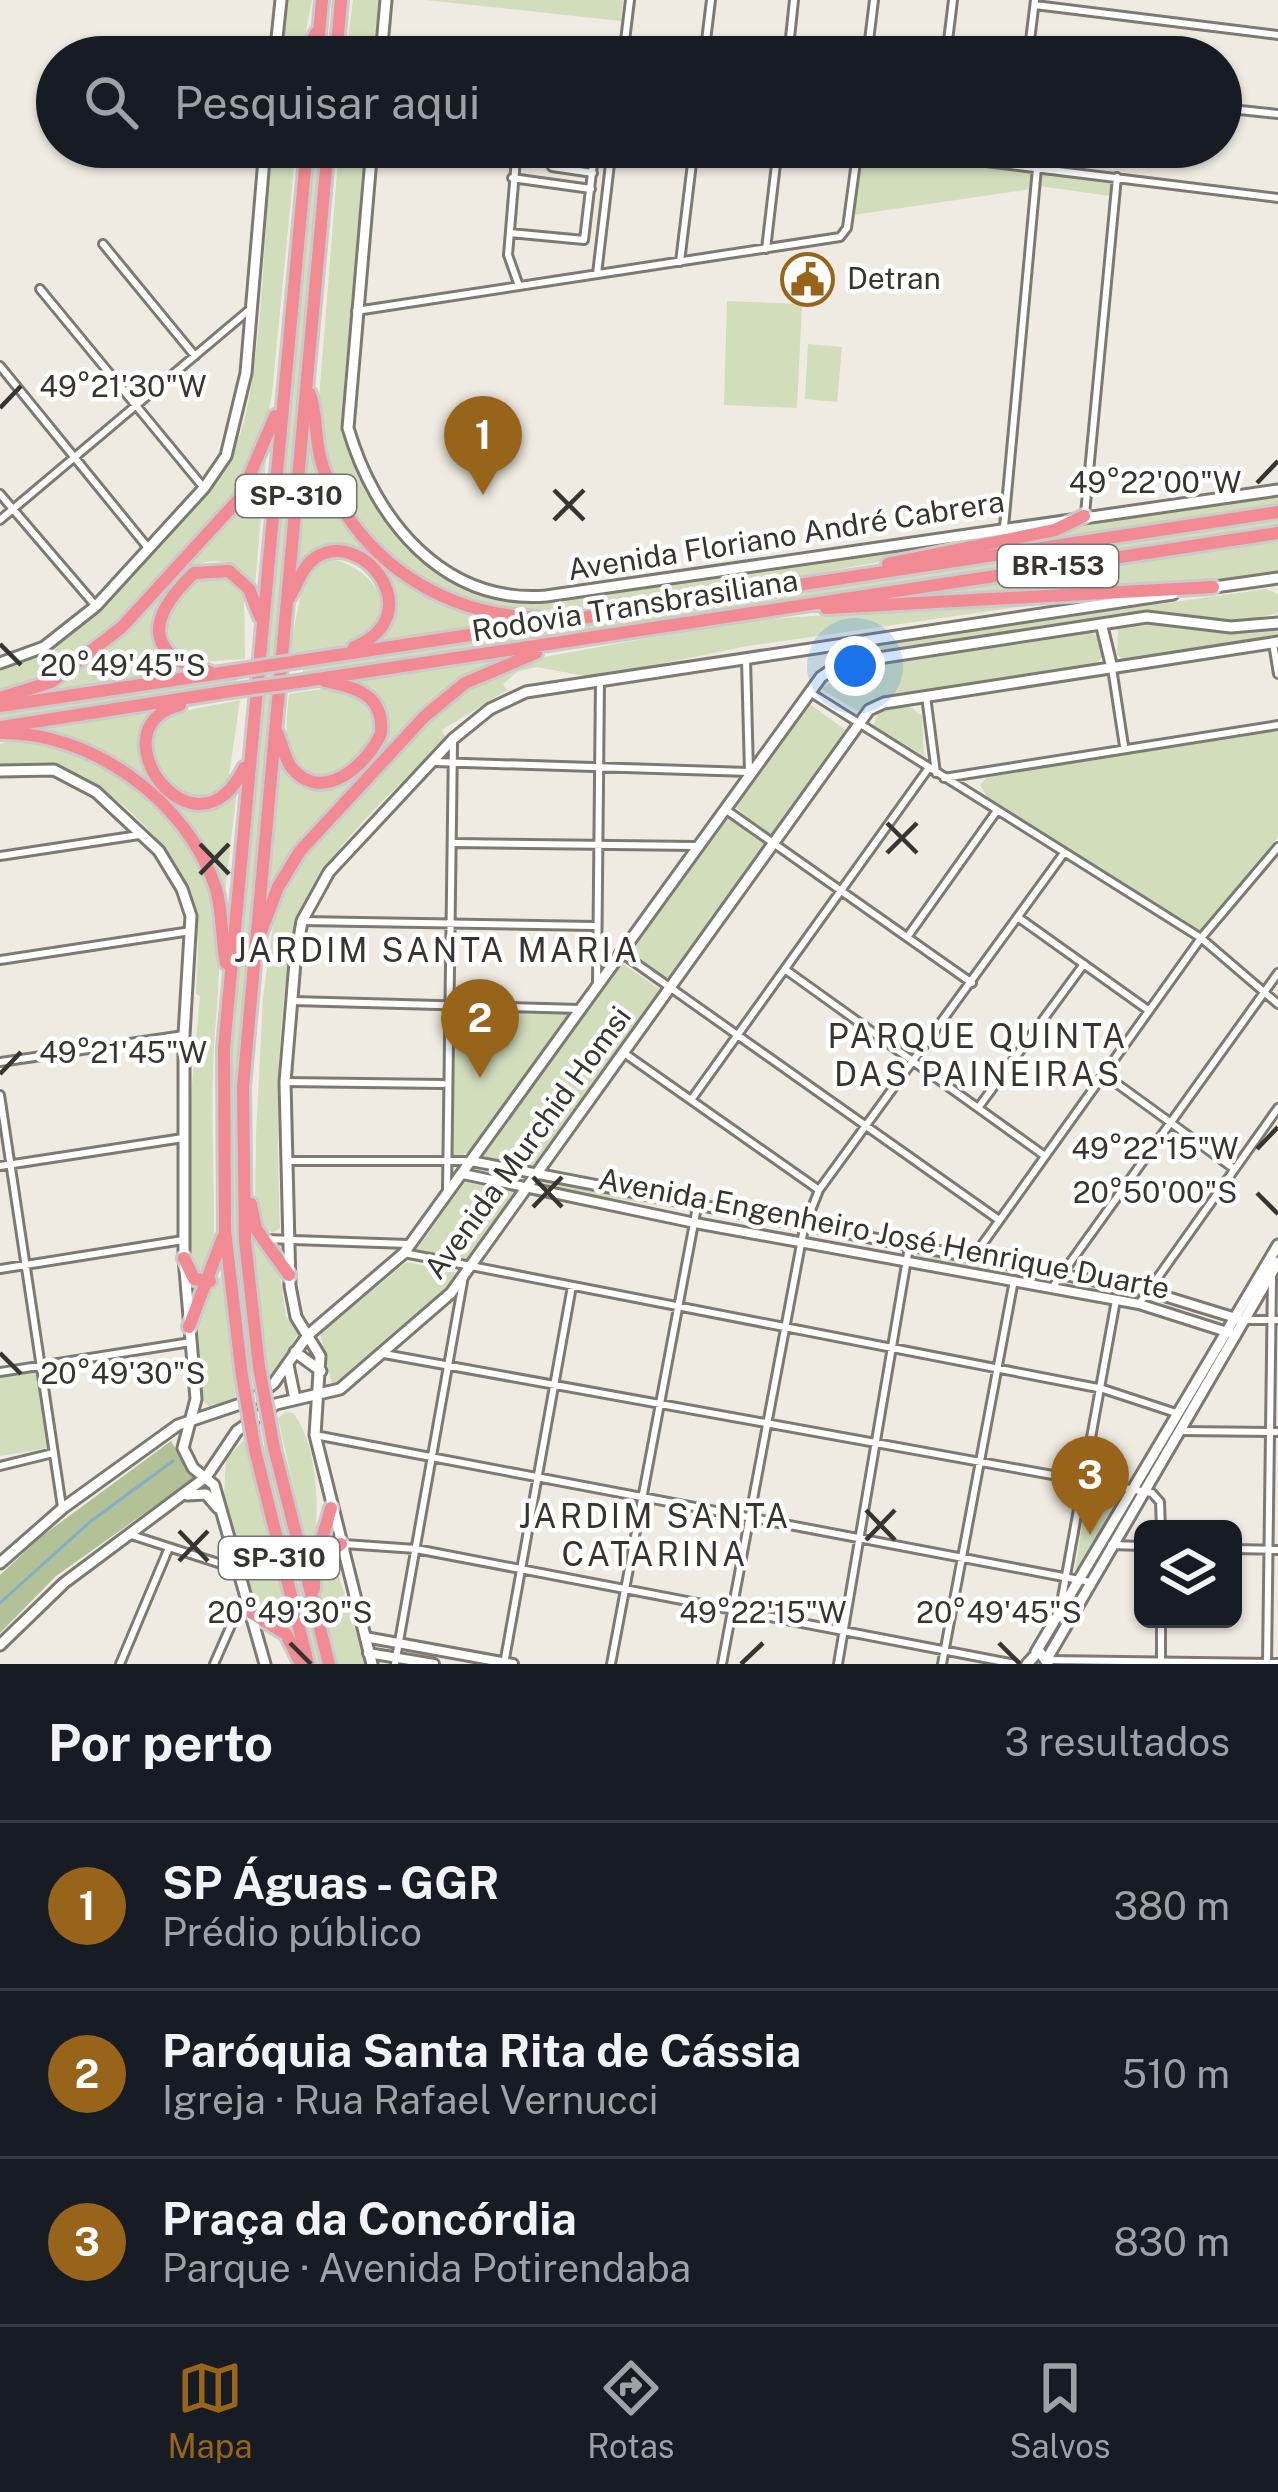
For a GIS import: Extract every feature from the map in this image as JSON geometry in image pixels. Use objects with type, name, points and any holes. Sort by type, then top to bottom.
[{"type":"highway","points":[[319,36],[322,0]]},
{"type":"highway","points":[[338,36],[341,0]]},
{"type":"highway","points":[[315,36],[320,27]]},
{"type":"highway","name":"SP-310","points":[[304,1664],[242,1376],[225,1231],[222,1106],[229,980],[306,168]]},
{"type":"highway","name":"SP-310","points":[[326,168],[243,1087],[245,1241],[259,1367],[274,1448],[328,1664]]},
{"type":"highway","points":[[306,388],[313,400],[320,461],[339,503],[397,567],[464,609],[577,618]]},
{"type":"highway","points":[[0,702],[51,682],[122,627],[240,498],[281,404]]},
{"type":"highway","name":"Rodovia Transbrasiliana","points":[[0,702],[234,671],[1278,512]]},
{"type":"highway","points":[[834,579],[1055,530],[1084,516]]},
{"type":"highway","name":"Rodovia Transbrasiliana","points":[[0,730],[1278,533]]},
{"type":"highway","points":[[285,604],[304,568],[323,554],[344,551],[363,560],[386,586],[391,608],[372,638],[338,655]]},
{"type":"highway","points":[[213,674],[181,662],[162,641],[160,617],[173,594],[194,573],[229,571],[249,589],[262,622]]},
{"type":"highway","points":[[808,604],[820,608],[1213,587]]},
{"type":"highway","points":[[254,951],[262,940],[278,887],[300,851],[425,716],[490,668],[576,640]]},
{"type":"highway","points":[[274,728],[290,765],[308,780],[333,781],[356,769],[381,733],[378,707],[359,688],[319,679]]},
{"type":"highway","points":[[186,699],[160,713],[146,737],[147,764],[167,789],[190,803],[215,801],[235,787],[250,756]]},
{"type":"highway","points":[[0,730],[62,740],[107,760],[181,827],[217,890],[229,980]]},
{"type":"highway","points":[[244,1172],[252,1218],[289,1275]]},
{"type":"highway","points":[[190,1335],[225,1231]]},
{"type":"highway","points":[[184,1258],[194,1279],[210,1281]]},
{"type":"highway","points":[[317,1625],[314,1566],[331,1508]]},
{"type":"highway","points":[[314,1566],[341,1544]]},
{"type":"highway","points":[[247,1610],[286,1634],[304,1664]]},
{"type":"main road","points":[[277,36],[280,0]]},
{"type":"main road","points":[[383,36],[386,0]]},
{"type":"main road","points":[[5,662],[44,647],[96,606],[205,488],[226,456],[240,414],[263,168]]},
{"type":"main road","points":[[356,310],[370,168]]},
{"type":"main road","name":"Avenida Floriano André Cabrera","points":[[356,310],[348,428],[358,461],[394,525],[448,574],[478,589],[523,598],[1278,490]]},
{"type":"main road","points":[[370,1658],[315,1435],[321,1371],[294,1311],[287,1241],[284,1161],[290,1001],[302,921],[329,872],[453,739],[490,709],[526,692],[1275,580]]},
{"type":"main road","points":[[830,646],[834,668],[1147,617],[1231,627],[1278,623]]},
{"type":"main road","points":[[1102,626],[1112,668]]},
{"type":"main road","points":[[858,723],[884,704],[1276,643]]},
{"type":"main road","name":"Avenida Murchid Homsi","points":[[0,1563],[62,1508],[190,1421],[252,1400],[287,1365],[308,1334],[408,1249],[808,691],[834,668]]},
{"type":"main road","name":"Avenida Murchid Homsi","points":[[0,1645],[64,1583],[206,1477],[237,1431],[276,1404],[317,1396],[349,1383],[467,1272],[858,723]]},
{"type":"main road","points":[[0,771],[53,770],[80,782],[144,835],[182,889],[191,931],[184,1035],[183,1240],[196,1400],[184,1456],[206,1477],[220,1512],[265,1664]]},
{"type":"main road","points":[[1036,1652],[1048,1660],[1086,1580],[1271,1267],[1278,1245]]},
{"type":"main road","points":[[295,1352],[321,1371]]},
{"type":"main road","points":[[287,1365],[295,1400]]},
{"type":"main road","points":[[1027,1664],[1111,1545],[1136,1491]]},
{"type":"main road","points":[[183,1495],[206,1494],[220,1512]]},
{"type":"street","points":[[626,36],[630,0]]},
{"type":"street","points":[[707,36],[711,0]]},
{"type":"street","points":[[790,36],[794,0]]},
{"type":"street","points":[[870,36],[874,0]]},
{"type":"street","points":[[949,36],[953,0]]},
{"type":"street","points":[[1031,36],[1035,2],[1278,35]]},
{"type":"street","points":[[1242,110],[1278,114]]},
{"type":"street","points":[[514,168],[509,264],[519,286]]},
{"type":"street","points":[[559,168],[592,173]]},
{"type":"street","points":[[510,233],[584,240],[593,168]]},
{"type":"street","points":[[597,274],[610,168]]},
{"type":"street","points":[[680,262],[691,168]]},
{"type":"street","points":[[766,249],[776,168]]},
{"type":"street","points":[[356,310],[843,235],[857,168]]},
{"type":"street","points":[[1004,526],[1037,168],[1278,198]]},
{"type":"street","points":[[1084,516],[1117,177]]},
{"type":"street","points":[[512,178],[591,189]]},
{"type":"street","points":[[103,244],[195,356]]},
{"type":"street","points":[[40,289],[205,488]]},
{"type":"street","points":[[0,520],[248,311]]},
{"type":"street","points":[[0,366],[149,549]]},
{"type":"street","points":[[0,494],[96,606]]},
{"type":"street","points":[[1276,643],[1278,674]]},
{"type":"street","points":[[0,648],[5,662]]},
{"type":"street","points":[[432,762],[749,772],[746,659]]},
{"type":"street","points":[[1112,668],[1124,746]]},
{"type":"street","points":[[597,986],[600,680]]},
{"type":"street","points":[[808,691],[1201,938],[1278,1004]]},
{"type":"street","points":[[926,696],[936,773]]},
{"type":"street","points":[[692,1100],[842,889],[936,773],[1278,725]]},
{"type":"street","points":[[447,1195],[453,739]]},
{"type":"street","points":[[723,808],[972,982]]},
{"type":"street","points":[[908,936],[996,812]]},
{"type":"street","points":[[0,856],[144,835]]},
{"type":"street","points":[[455,844],[696,846]]},
{"type":"street","points":[[974,1256],[1201,938],[1278,847]]},
{"type":"street","points":[[722,1664],[804,1228],[820,1190],[1064,853]]},
{"type":"street","points":[[1019,917],[1148,1010]]},
{"type":"street","points":[[302,921],[596,926]]},
{"type":"street","points":[[0,960],[191,931]]},
{"type":"street","points":[[620,952],[999,1220]]},
{"type":"street","points":[[979,1108],[1084,964]]},
{"type":"street","points":[[786,970],[1045,1156]]},
{"type":"street","points":[[1052,1288],[1278,973]]},
{"type":"street","points":[[290,1001],[581,1009]]},
{"type":"street","points":[[0,1062],[184,1035]]},
{"type":"street","points":[[624,1053],[820,1190]]},
{"type":"street","points":[[1105,1075],[1233,1168]]},
{"type":"street","points":[[285,1082],[445,1084]]},
{"type":"street","points":[[0,1095],[5,1165],[26,1264],[62,1508]]},
{"type":"street","points":[[1139,1304],[1278,1108]]},
{"type":"street","points":[[5,1165],[184,1138]]},
{"type":"street","points":[[284,1161],[447,1165],[472,1161]]},
{"type":"street","name":"Avenida Engenheiro José Henrique Duarte","points":[[472,1161],[1148,1291],[1238,1319]]},
{"type":"street","points":[[447,1165],[463,1174]]},
{"type":"street","name":"Avenida Engenheiro José Henrique Duarte","points":[[463,1174],[801,1244],[1139,1304],[1230,1332]]},
{"type":"street","points":[[611,1664],[697,1207]]},
{"type":"street","points":[[263,1239],[408,1249],[467,1272],[572,1286],[893,1352],[1103,1389],[1180,1415]]},
{"type":"street","points":[[0,1269],[183,1240]]},
{"type":"street","points":[[838,1664],[909,1247]]},
{"type":"street","points":[[1268,1664],[1275,1320],[1271,1267]]},
{"type":"street","points":[[396,1661],[467,1272]]},
{"type":"street","points":[[942,1664],[1014,1280]]},
{"type":"street","points":[[365,1637],[506,1664],[572,1286]]},
{"type":"street","points":[[1168,1313],[1173,1299]]},
{"type":"street","points":[[1058,1616],[1117,1300]]},
{"type":"street","points":[[1238,1319],[1275,1320]]},
{"type":"street","points":[[0,1372],[190,1335]]},
{"type":"street","points":[[384,1354],[1085,1480],[1157,1497],[1160,1520]]},
{"type":"street","points":[[1171,1430],[1274,1432]]},
{"type":"street","points":[[315,1435],[1086,1580]]},
{"type":"street","points":[[0,1466],[53,1454]]},
{"type":"street","points":[[128,1534],[237,1569]]},
{"type":"street","points":[[341,1544],[416,1549],[1016,1664]]},
{"type":"street","points":[[1111,1545],[1134,1546]]},
{"type":"street","points":[[1242,1549],[1273,1550]]},
{"type":"street","points":[[120,1664],[168,1550]]},
{"type":"street","points":[[214,1664],[236,1614],[247,1610]]},
{"type":"street","points":[[1161,1628],[1161,1662]]},
{"type":"street","points":[[370,1658],[434,1664]]},
{"type":"street","points":[[1048,1660],[1278,1663]]},
{"type":"green space","points":[[285,0],[312,0],[305,36],[283,36]]},
{"type":"green space","points":[[353,0],[380,0],[376,36],[349,36]]},
{"type":"green space","points":[[426,0],[623,0],[621,21]]},
{"type":"green space","points":[[270,168],[294,168],[272,394],[266,426],[234,498],[113,631],[47,679],[0,692],[0,668],[57,643],[88,618],[199,503],[222,472],[242,428],[260,307]]},
{"type":"green space","points":[[310,168],[320,168],[238,1075],[240,1250],[254,1371],[245,1373],[231,1255],[229,1043]]},
{"type":"green space","points":[[337,168],[366,168],[344,427],[354,464],[391,528],[445,574],[501,599],[542,599],[1048,528],[720,590],[632,598],[550,613],[485,607],[448,594],[385,549],[340,486],[325,450],[318,412]]},
{"type":"green space","points":[[859,168],[1032,170],[1031,189],[853,215]]},
{"type":"green space","points":[[1041,170],[1112,178],[1110,196],[1039,186]]},
{"type":"green space","points":[[727,301],[802,304],[797,408],[724,405]]},
{"type":"green space","points":[[808,344],[842,347],[837,402],[805,399]]},
{"type":"green space","points":[[309,440],[338,503],[384,557],[442,598],[506,623],[376,642],[390,618],[394,596],[388,575],[376,559],[339,545],[318,550],[297,565]]},
{"type":"green space","points":[[266,458],[255,587],[235,567],[217,561],[198,565],[165,592],[157,611],[156,633],[166,653],[189,672],[32,694],[80,668],[105,647],[245,499]]},
{"type":"green space","points":[[1278,494],[1278,506],[968,551],[1127,517]]},
{"type":"green space","points":[[1278,519],[1278,527],[303,676],[303,666],[355,657]]},
{"type":"green space","points":[[1278,541],[1278,571],[1188,584],[893,600]]},
{"type":"green space","points":[[330,559],[354,567],[374,585],[382,608],[379,620],[352,642],[289,653],[305,573]]},
{"type":"green space","points":[[222,577],[244,596],[245,659],[196,662],[169,642],[167,612],[196,578]]},
{"type":"green space","points":[[1266,589],[1278,594],[1278,613],[1237,622],[1160,611],[844,655],[849,648]]},
{"type":"green space","points":[[1088,597],[748,646],[615,673],[585,676],[536,667],[517,672],[503,684],[507,690],[442,730],[446,738],[356,829],[312,890],[289,962],[283,1007],[278,1103],[280,1228],[273,1233],[261,1227],[255,1204],[256,1134],[263,997],[276,904],[311,846],[451,699],[527,660],[742,621]]},
{"type":"green space","points":[[1166,623],[1234,633],[1278,630],[1278,636],[1123,660],[1117,654],[1118,629]]},
{"type":"green space","points":[[1091,633],[1101,637],[1103,656],[1096,664],[879,697],[857,711],[821,689],[848,670]]},
{"type":"green space","points":[[500,659],[453,686],[420,715],[268,899],[281,765],[316,787],[377,750],[374,696],[355,680]]},
{"type":"green space","points":[[235,675],[238,685],[0,722],[0,711]]},
{"type":"green space","points":[[321,689],[357,694],[376,723],[363,752],[328,777],[301,768],[287,736],[289,694]]},
{"type":"green space","points":[[240,700],[228,783],[211,793],[194,795],[166,780],[153,749],[164,715]]},
{"type":"green space","points":[[808,703],[847,731],[770,836],[733,805]]},
{"type":"green space","points":[[909,706],[922,716],[924,756],[873,725],[880,710]]},
{"type":"green space","points":[[148,711],[139,756],[168,795],[180,803],[207,806],[237,790],[224,900],[192,841],[148,790],[93,752],[30,729]]},
{"type":"green space","points":[[1278,731],[1278,837],[1200,930],[989,800],[980,785],[989,775]]},
{"type":"green space","points":[[13,740],[71,750],[128,779],[176,821],[207,872],[219,946],[214,1255],[204,1279],[194,1260],[187,1188],[200,996],[196,994],[197,921],[188,888],[160,843],[100,788],[49,765],[0,765],[0,744]]},
{"type":"green space","points":[[728,818],[763,842],[763,849],[668,981],[630,951]]},
{"type":"green space","points":[[620,962],[661,990],[534,1169],[482,1158]]},
{"type":"green space","points":[[457,1007],[572,1012],[476,1147],[460,1157],[452,1154]]},
{"type":"green space","points":[[543,1178],[692,1211],[544,1187],[539,1183]]},
{"type":"green space","points":[[465,1182],[518,1192],[467,1265],[414,1253]]},
{"type":"green space","points":[[250,1231],[279,1269],[286,1316],[298,1334],[269,1381]]},
{"type":"green space","points":[[917,1253],[1051,1278],[1048,1285],[915,1260]]},
{"type":"green space","points":[[407,1262],[458,1273],[459,1278],[405,1334],[332,1385],[320,1333]]},
{"type":"green space","points":[[221,1275],[235,1402],[212,1409],[202,1400],[197,1318]]},
{"type":"green space","points":[[37,1374],[48,1448],[0,1456],[0,1378]]},
{"type":"green space","points":[[293,1413],[302,1428],[313,1466],[317,1509],[311,1567],[278,1418]]},
{"type":"green space","points":[[244,1440],[289,1628],[253,1603],[224,1497],[226,1459]]},
{"type":"green space","points":[[171,1441],[194,1478],[56,1576],[0,1633],[0,1575],[42,1536]]},
{"type":"green space","points":[[267,1445],[322,1664],[312,1664],[259,1447]]},
{"type":"green space","points":[[1094,1491],[1121,1502],[1080,1573],[1075,1572],[1087,1493]]},
{"type":"green space","points":[[324,1559],[337,1570],[366,1664],[338,1664],[318,1591]]},
{"type":"waterway","points":[[0,1603],[91,1521],[173,1461]]},
{"type":"place","name":"Detran","points":[[808,279]]},
{"type":"place","name":"SP Águas - GGR","points":[[483,495]]},
{"type":"place","name":"Paróquia Santa Rita de Cássia","points":[[480,1078]]},
{"type":"place","name":"Praça da Concórdia","points":[[1090,1535]]},
{"type":"district","name":"JARDIM SANTA MARIA","points":[[437,950]]},
{"type":"district","name":"PARQUE QUINTA DAS PAINEIRAS","points":[[978,1055]]},
{"type":"district","name":"JARDIM SANTA CATARINA","points":[[655,1535]]}]
